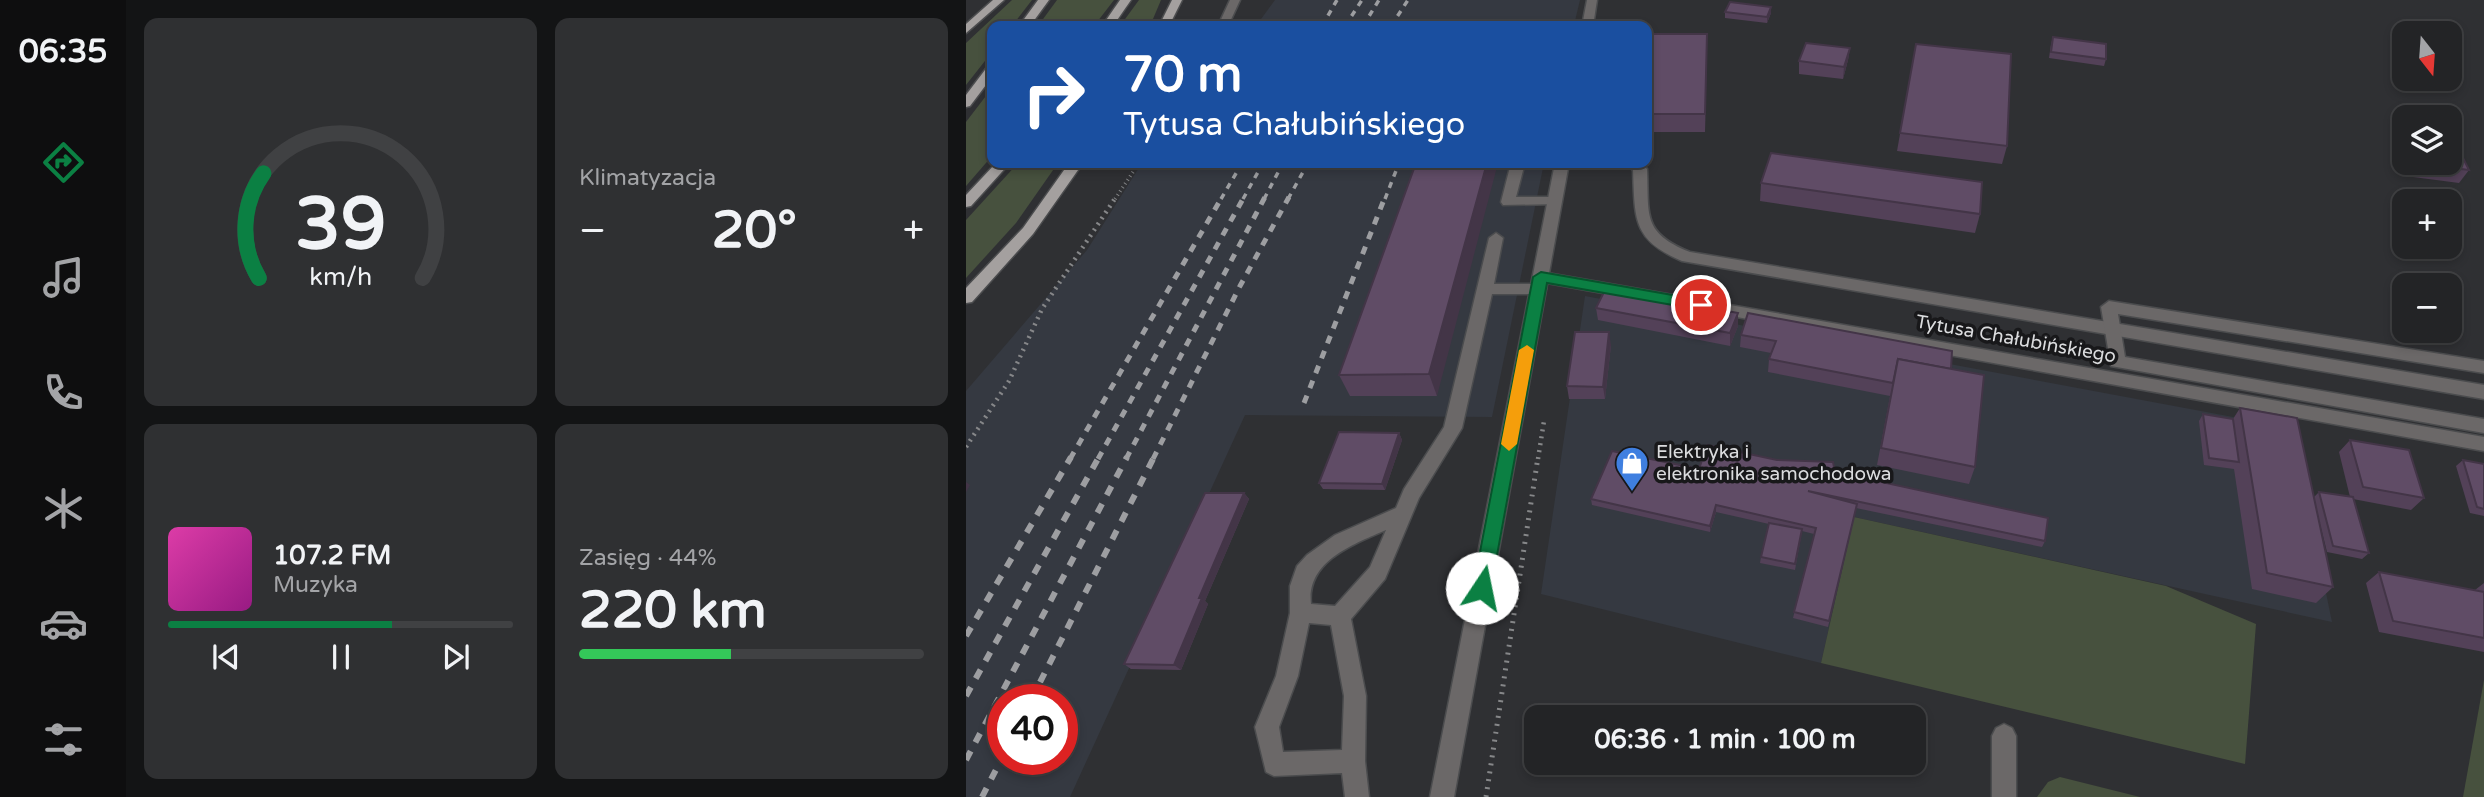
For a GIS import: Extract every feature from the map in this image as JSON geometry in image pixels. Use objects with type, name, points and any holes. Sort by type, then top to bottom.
[{"type":"main road","points":[[966,30],[999,0]]},
{"type":"main road","points":[[1028,21],[1044,0]]},
{"type":"main road","points":[[1111,21],[1126,0]]},
{"type":"main road","points":[[1166,21],[1177,0]]},
{"type":"main road","points":[[966,103],[987,76]]},
{"type":"main road","points":[[966,203],[998,168]]},
{"type":"main road","points":[[966,298],[1028,231],[1072,168]]},
{"type":"street","points":[[1225,21],[1235,0]]},
{"type":"street","points":[[1589,21],[1592,0]]},
{"type":"street","points":[[1517,168],[1508,202],[1555,201]]},
{"type":"street","points":[[1441,797],[1561,168]]},
{"type":"street","points":[[1639,168],[1644,228],[1659,245],[1687,257],[2484,392]]},
{"type":"street","points":[[1340,616],[1378,573],[1411,495],[1453,428],[1496,238]]},
{"type":"street","name":"Tytusa Chałubińskiego","points":[[1485,289],[1539,283],[2484,444]]},
{"type":"street","points":[[2484,367],[2109,307],[2117,362],[2484,426]]},
{"type":"street","points":[[1353,761],[1274,764],[1267,727],[1287,676],[1301,613],[1300,585],[1311,561],[1341,543],[1403,514]]},
{"type":"street","points":[[1301,613],[1340,616]]},
{"type":"street","points":[[1340,616],[1355,696],[1353,761],[1357,797]]},
{"type":"street","points":[[2004,736],[2004,797]]},
{"type":"path","points":[[966,447],[1009,381],[1042,309],[1136,168]]},
{"type":"path","points":[[1486,797],[1546,410]]},
{"type":"shaded area","points":[[1275,0],[1580,0],[1575,21],[1260,21]]},
{"type":"shaded area","points":[[1139,168],[1543,168],[1492,417],[1245,415],[1070,797],[966,797],[966,391],[1087,250]]},
{"type":"shaded area","points":[[1585,296],[2292,428],[2332,622],[1854,517],[1821,663],[1541,594]]},
{"type":"green space","points":[[1012,0],[1032,0],[1016,21],[990,21]]},
{"type":"green space","points":[[1057,0],[1114,0],[1098,21],[1042,21]]},
{"type":"green space","points":[[1139,0],[1161,0],[1152,21],[1124,21]]},
{"type":"green space","points":[[987,23],[987,58],[966,85],[966,43]]},
{"type":"green space","points":[[987,95],[987,162],[966,186],[966,122]]},
{"type":"green space","points":[[1013,168],[1054,168],[1016,223],[966,278],[966,220]]},
{"type":"green space","points":[[1854,517],[2166,586],[2256,624],[2245,764],[1821,663]]},
{"type":"green space","points":[[2484,680],[2484,797],[2463,797]]},
{"type":"green space","points":[[2060,777],[2140,797],[2037,797],[2048,782]]},
{"type":"building","points":[[1730,2],[1771,7],[1767,17],[1725,12]]},
{"type":"building","points":[[1652,34],[1707,34],[1705,114],[1652,114]]},
{"type":"building","points":[[2053,37],[2106,44],[2106,59],[2051,52]]},
{"type":"building","points":[[1806,43],[1850,48],[1844,67],[1799,61]]},
{"type":"building","points":[[1916,44],[2011,54],[2007,146],[1900,133]]},
{"type":"building","points":[[1771,153],[1982,182],[1980,214],[1761,183]]},
{"type":"building","points":[[2462,156],[2469,170],[2462,169]]},
{"type":"building","points":[[1414,168],[1486,168],[1429,374],[1339,375]]},
{"type":"building","points":[[1606,288],[1738,313],[1730,333],[1596,308]]},
{"type":"building","points":[[1748,313],[1952,351],[1951,369],[1898,359],[1893,383],[1769,359],[1776,341],[1741,335]]},
{"type":"building","points":[[1575,332],[1609,332],[1603,387],[1567,386]]},
{"type":"building","points":[[1898,359],[1984,375],[1975,467],[1881,448]]},
{"type":"building","points":[[2240,408],[2297,418],[2333,587],[2267,573]]},
{"type":"building","points":[[2203,414],[2233,419],[2239,462],[2209,458]]},
{"type":"building","points":[[1339,432],[1399,433],[1382,484],[1319,483]]},
{"type":"building","points":[[2350,440],[2409,450],[2424,498],[2363,487]]},
{"type":"building","points":[[1707,445],[1777,460],[1833,462],[1835,472],[2048,518],[2045,541],[1808,491],[1857,504],[1829,621],[1794,612],[1816,528],[1716,505],[1710,526],[1591,499],[1612,451],[1699,469]]},
{"type":"building","points":[[2463,460],[2484,464],[2484,509],[2477,507]]},
{"type":"building","points":[[2319,492],[2353,497],[2369,553],[2333,546]]},
{"type":"building","points":[[1205,493],[1244,493],[1199,598],[1202,598],[1174,665],[1124,664]]},
{"type":"building","points":[[1769,523],[1802,529],[1795,564],[1761,557]]},
{"type":"building","points":[[2379,572],[2484,592],[2484,638],[2393,621]]},
{"type":"railway","points":[[1325,21],[1337,0]]},
{"type":"railway","points":[[1348,21],[1362,0]]},
{"type":"railway","points":[[1366,21],[1379,0]]},
{"type":"railway","points":[[1394,21],[1408,0]]},
{"type":"railway","points":[[1221,199],[1239,168]]},
{"type":"railway","points":[[1243,199],[1260,168]]},
{"type":"railway","points":[[1264,199],[1280,168]]},
{"type":"railway","points":[[1288,199],[1305,168]]},
{"type":"railway","points":[[1385,199],[1397,168]]},
{"type":"railway","points":[[1070,459],[1222,197]]},
{"type":"railway","points":[[1098,459],[1244,197]]},
{"type":"railway","points":[[1126,459],[1265,197]]},
{"type":"railway","points":[[1153,459],[1240,286],[1289,197]]},
{"type":"railway","points":[[1304,403],[1385,197]]},
{"type":"railway","points":[[966,636],[1071,457]]},
{"type":"railway","points":[[966,696],[1099,457]]},
{"type":"railway","points":[[966,760],[1127,457]]},
{"type":"railway","points":[[1039,684],[1154,457]]},
{"type":"railway","points":[[982,797],[993,775]]},
{"type":"slow traffic","points":[[1509,444],[1527,350]]},
{"type":"place","name":"Elektryka i elektronika samochodowa","points":[[1632,493]]},
{"type":"route","points":[[1482,588],[1541,277],[1701,305]]}]
